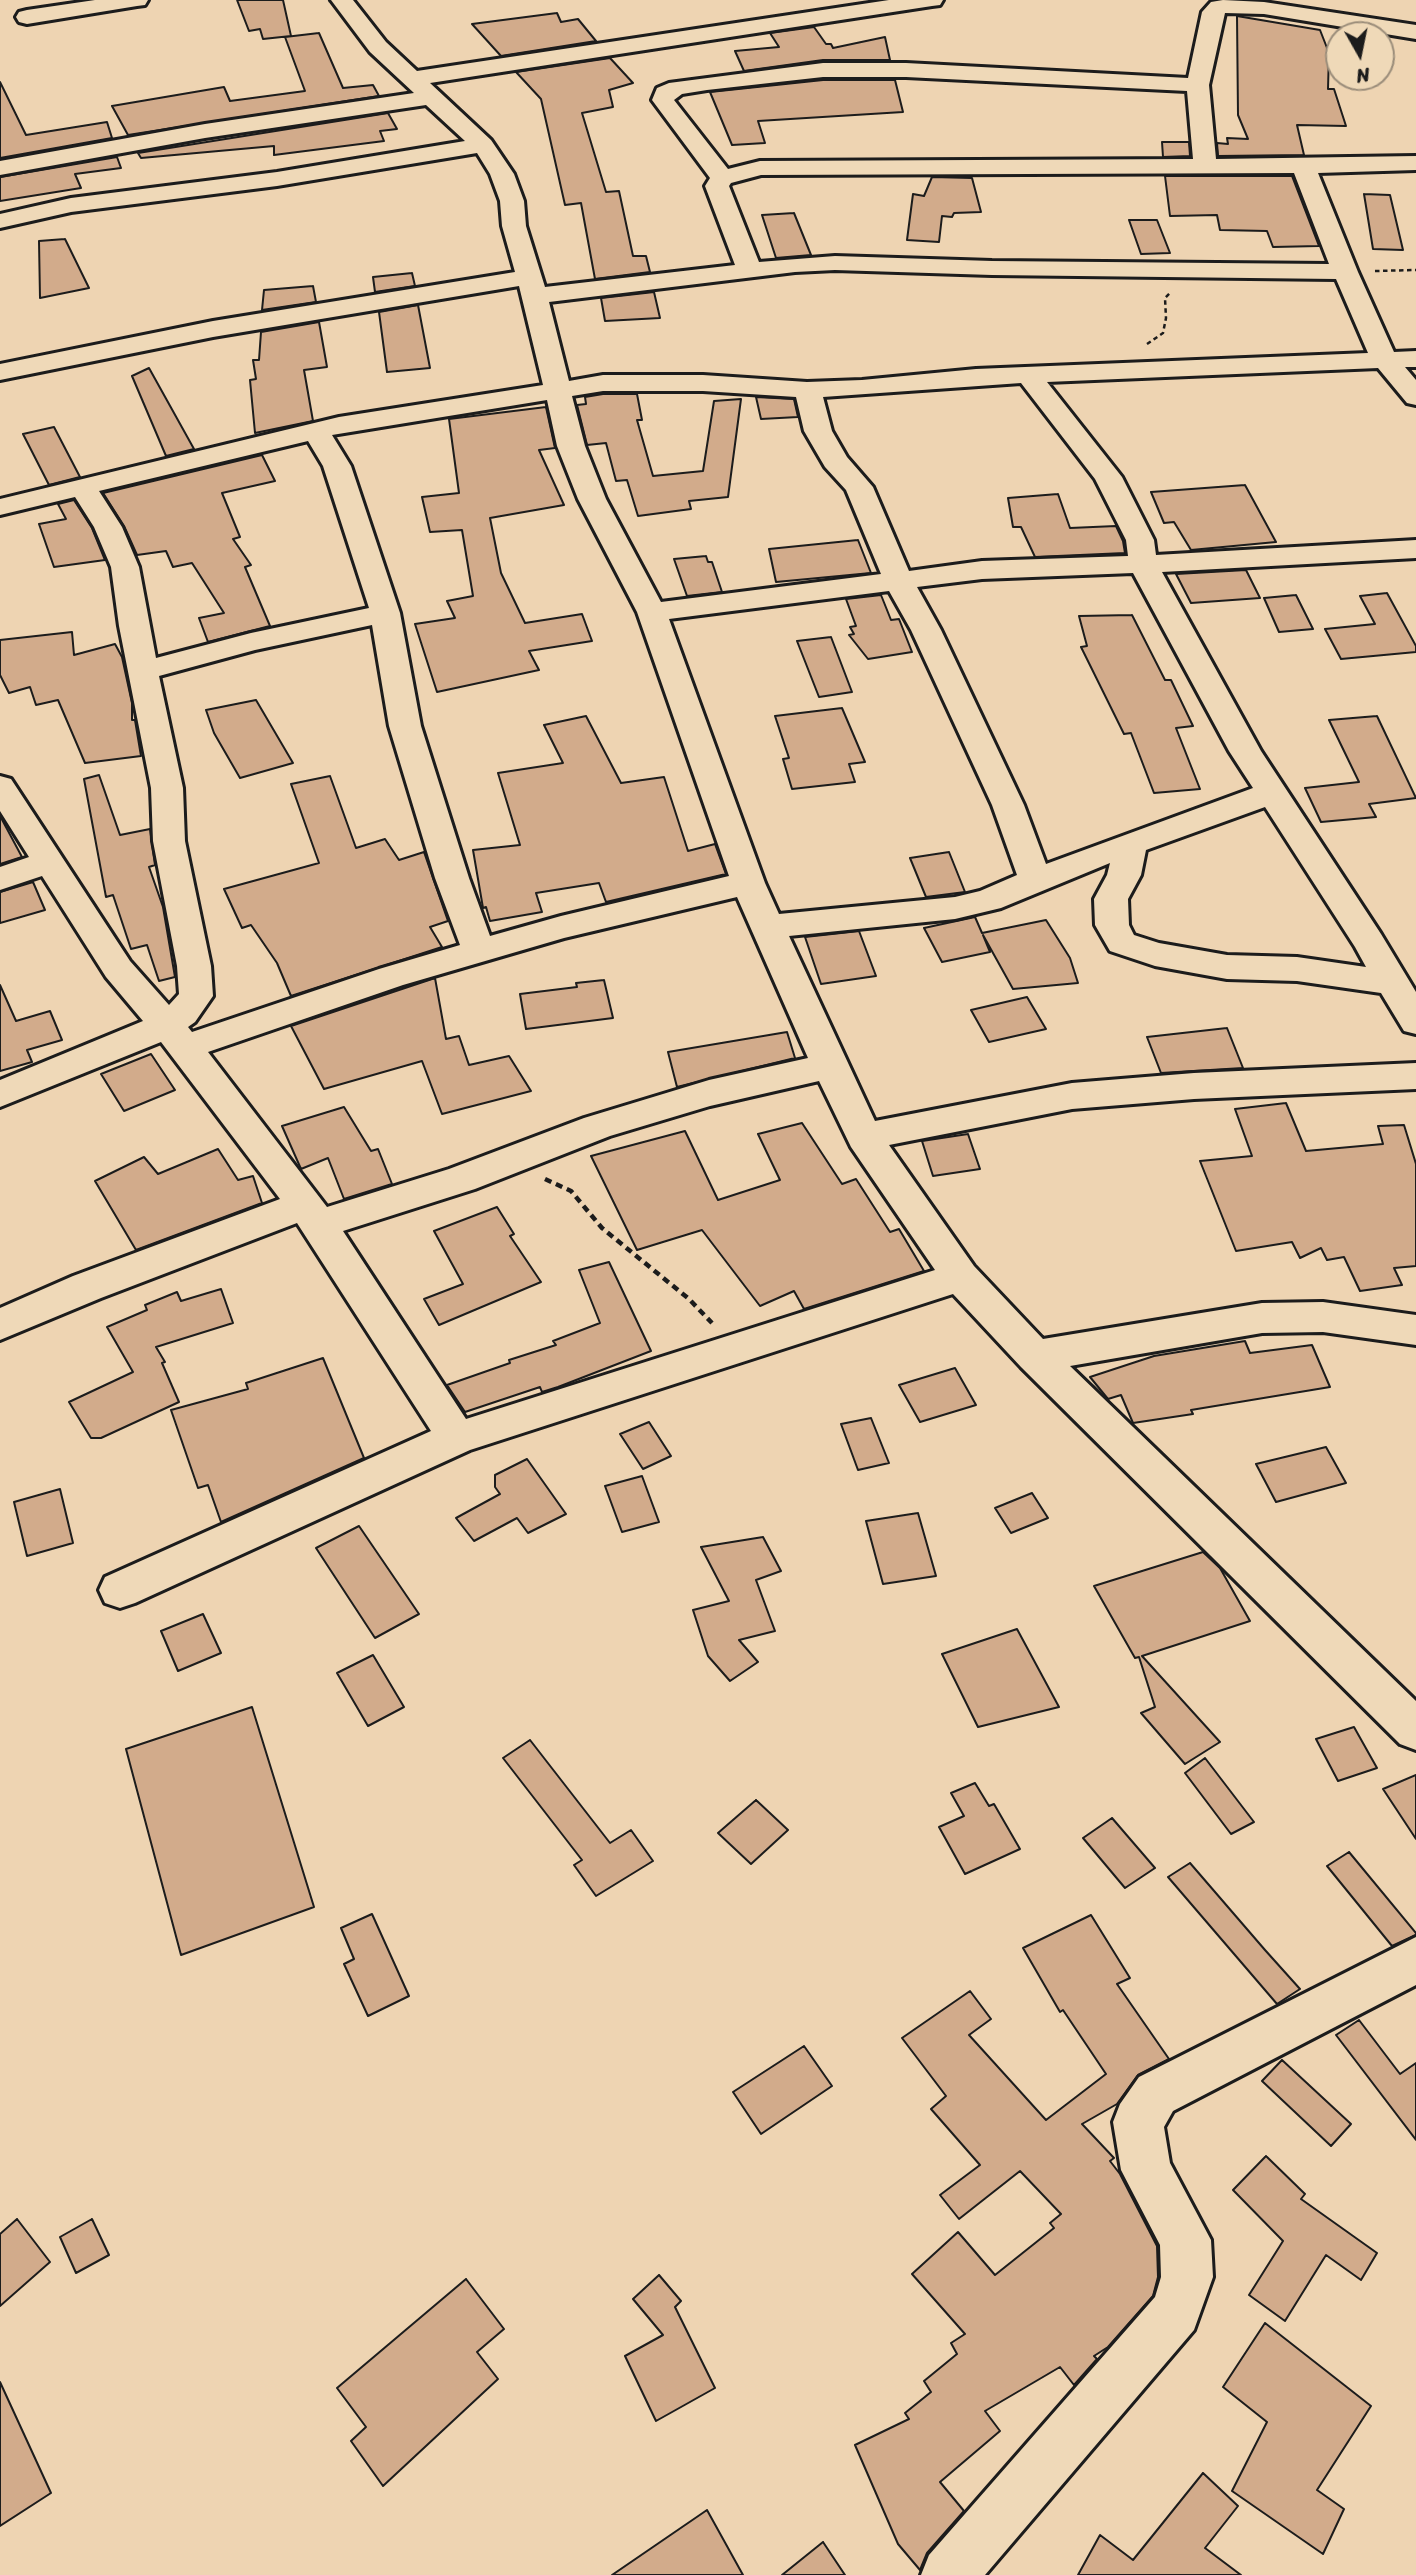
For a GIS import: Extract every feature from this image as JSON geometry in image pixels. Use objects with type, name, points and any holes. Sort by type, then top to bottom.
[{"type":"street","points":[[27,17],[137,0]]},
{"type":"street","points":[[342,0],[378,47],[483,145],[502,174],[512,201],[514,226],[532,287],[571,446],[592,499],[652,612],[748,883],[829,1066],[864,1137],[960,1277],[1035,1356],[1416,1730]]},
{"type":"street","points":[[0,168],[421,88],[932,0]]},
{"type":"street","points":[[1205,166],[1198,85],[1213,12],[1219,7],[1264,8],[1416,32]]},
{"type":"street","points":[[722,178],[667,107],[663,100],[665,93],[697,85],[823,70],[906,70],[1198,85]]},
{"type":"street","points":[[0,221],[71,205],[251,182],[483,145]]},
{"type":"street","points":[[751,271],[718,186],[722,178],[760,168],[1303,166],[1416,163]]},
{"type":"street","points":[[1303,166],[1345,272],[1384,359],[1416,397]]},
{"type":"street","points":[[0,372],[213,330],[532,287],[835,262],[992,268],[1345,272]]},
{"type":"street","points":[[0,507],[316,431],[438,407],[603,383],[650,382],[807,390],[976,377],[1235,364],[1416,359]]},
{"type":"street","points":[[1029,376],[1108,477],[1140,540],[1143,564],[1245,751],[1416,1022]]},
{"type":"street","points":[[807,390],[818,431],[835,461],[859,487],[898,580],[926,630],[1008,804],[1036,880]]},
{"type":"street","points":[[316,431],[337,466],[385,613],[405,726],[452,878],[480,951]]},
{"type":"street","points":[[83,488],[108,527],[125,567],[167,788],[169,841],[194,966],[196,996],[183,1013],[176,1037]]},
{"type":"street","points":[[652,612],[982,570],[1416,549]]},
{"type":"street","points":[[143,671],[251,642],[385,613]]},
{"type":"street","points":[[0,786],[118,969],[176,1037],[312,1214],[457,1438]]},
{"type":"street","points":[[768,927],[954,908],[989,900],[1131,844],[1272,793]]},
{"type":"street","points":[[1131,844],[1124,875],[1111,899],[1112,925],[1122,943],[1155,954],[1227,967],[1297,969],[1392,982]]},
{"type":"street","points":[[0,879],[48,862]]},
{"type":"street","points":[[0,1094],[176,1037],[561,927],[748,883]]},
{"type":"street","points":[[0,1325],[87,1287],[312,1214],[507,1162],[597,1126],[709,1093],[829,1066]]},
{"type":"street","points":[[864,1137],[1072,1096],[1194,1086],[1416,1076]]},
{"type":"street","points":[[120,1590],[457,1438],[960,1277]]},
{"type":"street","points":[[1035,1356],[1262,1318],[1323,1317],[1416,1330]]},
{"type":"street","points":[[949,2575],[1176,2312],[1187,2277],[1185,2240],[1146,2170],[1138,2122],[1157,2094],[1416,1960]]},
{"type":"path","points":[[1345,272],[1416,270]]},
{"type":"path","points":[[1139,349],[1163,333],[1166,318],[1165,298],[1180,283],[1198,271]]},
{"type":"path","points":[[507,1162],[571,1191],[602,1228],[690,1298],[737,1349]]},
{"type":"building","points":[[237,0],[283,0],[291,36],[263,39],[260,29],[249,31]]},
{"type":"building","points":[[557,13],[561,22],[578,19],[596,41],[501,56],[472,24]]},
{"type":"building","points":[[1237,16],[1320,30],[1325,43],[1325,91],[1335,91],[1346,126],[1297,125],[1304,155],[1218,156],[1217,143],[1228,144],[1227,138],[1248,139],[1238,115]]},
{"type":"building","points":[[814,27],[826,44],[831,44],[833,48],[885,37],[890,60],[823,60],[744,71],[735,51],[779,47],[770,33]]},
{"type":"building","points":[[319,33],[343,88],[373,85],[379,96],[128,135],[112,106],[224,87],[230,101],[305,91],[285,37]]},
{"type":"building","points":[[610,58],[633,83],[609,90],[613,107],[582,113],[606,192],[619,191],[633,256],[646,256],[650,272],[595,279],[581,203],[565,205],[541,99],[516,72]]},
{"type":"building","points":[[823,80],[895,80],[903,112],[758,121],[765,143],[732,145],[710,92]]},
{"type":"building","points":[[0,82],[26,135],[107,122],[112,138],[0,158]]},
{"type":"building","points":[[388,113],[397,129],[380,131],[384,141],[274,155],[274,146],[141,158],[138,153]]},
{"type":"building","points":[[1162,142],[1189,142],[1190,156],[1163,157]]},
{"type":"building","points":[[117,157],[121,168],[75,174],[81,188],[0,201],[0,177]]},
{"type":"building","points":[[1165,176],[1292,176],[1319,246],[1273,247],[1267,231],[1220,230],[1217,215],[1170,216]]},
{"type":"building","points":[[932,177],[972,178],[981,212],[942,216],[939,242],[907,240],[913,194],[924,196]]},
{"type":"building","points":[[1364,194],[1390,195],[1403,250],[1373,249]]},
{"type":"building","points":[[794,213],[811,255],[776,258],[762,215]]},
{"type":"building","points":[[1129,220],[1157,220],[1170,253],[1141,254]]},
{"type":"building","points":[[65,239],[89,288],[40,298],[39,241]]},
{"type":"building","points":[[412,273],[415,286],[375,292],[373,277]]},
{"type":"building","points":[[313,286],[316,302],[262,310],[264,290]]},
{"type":"building","points":[[654,292],[660,318],[605,321],[601,298]]},
{"type":"building","points":[[418,305],[430,368],[387,372],[379,312]]},
{"type":"building","points":[[319,322],[327,367],[304,370],[313,421],[255,433],[250,380],[256,379],[253,360],[259,360],[261,332]]},
{"type":"building","points":[[149,368],[194,449],[166,456],[132,376]]},
{"type":"building","points":[[637,394],[642,420],[637,420],[653,476],[703,471],[714,401],[741,399],[728,497],[689,501],[691,509],[638,516],[627,480],[616,481],[606,443],[587,445],[577,405],[586,404],[585,397]]},
{"type":"building","points":[[756,397],[794,399],[798,417],[761,419]]},
{"type":"building","points":[[546,407],[555,448],[539,450],[564,505],[490,518],[501,573],[525,623],[582,614],[592,641],[529,651],[539,670],[437,692],[415,624],[455,618],[447,601],[473,596],[462,530],[430,532],[422,497],[459,493],[449,419]]},
{"type":"building","points":[[54,427],[80,477],[49,485],[23,434]]},
{"type":"building","points":[[262,455],[275,481],[222,493],[240,537],[233,539],[251,565],[245,567],[270,626],[208,642],[199,618],[224,613],[192,563],[173,567],[166,551],[137,555],[124,526],[103,493]]},
{"type":"building","points":[[1245,485],[1276,542],[1191,550],[1174,522],[1164,523],[1151,492]]},
{"type":"building","points":[[1058,494],[1070,528],[1116,526],[1125,553],[1035,557],[1021,527],[1013,527],[1008,498]]},
{"type":"building","points":[[74,500],[92,528],[105,560],[54,567],[39,524],[66,519],[58,504]]},
{"type":"building","points":[[858,540],[871,573],[776,582],[769,549]]},
{"type":"building","points":[[706,556],[708,562],[712,562],[722,592],[687,596],[674,559]]},
{"type":"building","points":[[1246,570],[1260,598],[1191,603],[1176,574]]},
{"type":"building","points":[[1387,593],[1416,646],[1416,652],[1341,659],[1325,629],[1375,624],[1360,596]]},
{"type":"building","points":[[881,595],[891,620],[899,619],[912,652],[868,659],[849,635],[854,634],[850,627],[856,626],[846,599]]},
{"type":"building","points":[[1296,595],[1313,629],[1279,632],[1264,598]]},
{"type":"building","points":[[1132,615],[1165,680],[1171,680],[1193,726],[1176,728],[1200,789],[1154,793],[1131,733],[1124,734],[1081,647],[1087,646],[1079,616]]},
{"type":"building","points":[[72,632],[74,655],[115,644],[122,657],[141,756],[85,763],[58,700],[36,705],[30,687],[9,693],[0,675],[0,640]]},
{"type":"building","points":[[831,637],[852,692],[819,697],[797,641]]},
{"type":"building","points":[[256,700],[293,763],[240,778],[214,733],[206,710]]},
{"type":"building","points":[[842,708],[865,762],[849,764],[855,782],[792,789],[783,759],[789,758],[775,716]]},
{"type":"building","points":[[586,716],[621,783],[664,777],[688,851],[715,844],[726,874],[606,902],[599,883],[536,893],[542,912],[490,921],[486,907],[483,908],[473,850],[520,845],[498,773],[563,763],[544,725]]},
{"type":"building","points":[[1377,716],[1416,798],[1369,804],[1376,817],[1321,822],[1305,788],[1359,782],[1329,720]]},
{"type":"building","points":[[99,775],[120,835],[150,829],[155,865],[149,867],[163,907],[175,977],[159,981],[147,945],[131,949],[113,895],[106,897],[84,779]]},
{"type":"building","points":[[330,776],[356,848],[385,839],[399,860],[424,852],[448,921],[430,927],[442,947],[291,996],[277,963],[251,925],[242,928],[224,889],[319,863],[291,784]]},
{"type":"building","points":[[0,816],[22,857],[0,864]]},
{"type":"building","points":[[949,852],[965,892],[926,897],[910,858]]},
{"type":"building","points":[[33,882],[45,910],[0,923],[0,892]]},
{"type":"building","points":[[975,917],[982,933],[1046,920],[1070,958],[1078,983],[1013,989],[983,935],[990,952],[942,962],[924,928]]},
{"type":"building","points":[[859,931],[876,976],[821,984],[805,937]]},
{"type":"building","points":[[435,978],[446,1039],[459,1036],[469,1065],[509,1056],[531,1091],[442,1114],[422,1061],[324,1089],[291,1026]]},
{"type":"building","points":[[604,980],[613,1018],[526,1029],[520,994],[577,987],[576,983]]},
{"type":"building","points":[[0,985],[16,1021],[50,1011],[62,1040],[27,1050],[32,1062],[0,1071]]},
{"type":"building","points":[[1027,997],[1046,1029],[989,1042],[971,1010]]},
{"type":"building","points":[[1227,1028],[1243,1068],[1161,1073],[1147,1037]]},
{"type":"building","points":[[787,1032],[795,1058],[677,1087],[668,1052]]},
{"type":"building","points":[[151,1054],[175,1090],[124,1111],[101,1074]]},
{"type":"building","points":[[1286,1103],[1306,1151],[1383,1144],[1378,1126],[1404,1125],[1416,1164],[1416,1266],[1394,1268],[1402,1285],[1360,1291],[1344,1257],[1327,1260],[1321,1248],[1300,1258],[1292,1242],[1236,1251],[1200,1161],[1252,1156],[1235,1109]]},
{"type":"building","points":[[344,1107],[371,1151],[378,1149],[392,1184],[344,1199],[328,1158],[301,1169],[282,1126]]},
{"type":"building","points":[[802,1123],[842,1184],[856,1179],[890,1232],[899,1229],[924,1271],[804,1309],[794,1291],[760,1306],[702,1230],[637,1250],[591,1156],[685,1131],[718,1200],[780,1180],[758,1134]]},
{"type":"building","points":[[968,1134],[980,1169],[933,1176],[922,1141]]},
{"type":"building","points":[[218,1149],[238,1180],[253,1176],[262,1203],[136,1250],[95,1181],[144,1157],[158,1174]]},
{"type":"building","points":[[497,1207],[514,1234],[510,1236],[541,1282],[439,1325],[424,1299],[463,1284],[434,1231]]},
{"type":"building","points":[[609,1262],[651,1351],[558,1387],[542,1392],[540,1387],[465,1412],[447,1385],[510,1363],[509,1360],[556,1345],[553,1341],[600,1323],[579,1270]]},
{"type":"building","points":[[221,1289],[233,1323],[156,1347],[165,1362],[162,1363],[179,1402],[101,1438],[91,1438],[69,1402],[133,1372],[107,1327],[147,1310],[145,1305],[177,1292],[181,1301]]},
{"type":"building","points":[[1245,1341],[1250,1353],[1312,1345],[1330,1387],[1191,1410],[1193,1414],[1133,1423],[1121,1395],[1108,1399],[1090,1377],[1154,1356]]},
{"type":"building","points":[[323,1358],[364,1458],[221,1522],[208,1485],[198,1488],[171,1410],[248,1389],[246,1383]]},
{"type":"building","points":[[955,1368],[976,1405],[920,1422],[899,1385]]},
{"type":"building","points":[[871,1418],[889,1463],[858,1470],[841,1424]]},
{"type":"building","points":[[649,1422],[671,1456],[643,1469],[620,1434]]},
{"type":"building","points":[[1326,1447],[1346,1483],[1276,1502],[1256,1464]]},
{"type":"building","points":[[527,1459],[566,1514],[528,1533],[517,1518],[474,1541],[456,1518],[500,1494],[495,1487],[495,1475]]},
{"type":"building","points":[[642,1476],[659,1522],[622,1532],[605,1486]]},
{"type":"building","points":[[60,1489],[73,1543],[27,1556],[14,1502]]},
{"type":"building","points":[[1032,1493],[1048,1518],[1011,1533],[995,1508]]},
{"type":"building","points":[[918,1513],[936,1576],[883,1584],[866,1521]]},
{"type":"building","points":[[359,1526],[419,1614],[375,1638],[316,1548]]},
{"type":"building","points":[[763,1537],[781,1571],[756,1580],[775,1631],[739,1640],[758,1662],[730,1681],[708,1656],[693,1610],[729,1601],[701,1547]]},
{"type":"building","points":[[1203,1552],[1220,1568],[1250,1621],[1142,1656],[1220,1742],[1185,1764],[1141,1713],[1155,1707],[1139,1657],[1135,1658],[1094,1586]]},
{"type":"building","points":[[203,1614],[221,1653],[178,1671],[161,1631]]},
{"type":"building","points":[[1017,1629],[1059,1707],[978,1727],[942,1654]]},
{"type":"building","points":[[373,1655],[404,1707],[368,1726],[337,1673]]},
{"type":"building","points":[[252,1707],[314,1907],[181,1955],[126,1749]]},
{"type":"building","points":[[1354,1727],[1377,1768],[1338,1781],[1316,1739]]},
{"type":"building","points":[[530,1740],[610,1843],[631,1830],[653,1861],[596,1896],[574,1865],[582,1860],[503,1758]]},
{"type":"building","points":[[1205,1758],[1254,1822],[1231,1834],[1185,1773]]},
{"type":"building","points":[[1416,1775],[1416,1839],[1383,1789]]},
{"type":"building","points":[[975,1783],[989,1806],[994,1804],[1020,1849],[965,1874],[939,1827],[964,1816],[951,1793]]},
{"type":"building","points":[[756,1800],[788,1830],[751,1864],[718,1833]]},
{"type":"building","points":[[1112,1818],[1155,1868],[1125,1888],[1083,1838]]},
{"type":"building","points":[[1349,1852],[1416,1935],[1392,1946],[1327,1866]]},
{"type":"building","points":[[1190,1863],[1300,1989],[1277,2004],[1168,1877]]},
{"type":"building","points":[[372,1914],[409,1996],[368,2016],[344,1964],[354,1959],[341,1928]]},
{"type":"building","points":[[1091,1915],[1130,1978],[1117,1984],[1169,2059],[1138,2075],[1117,2104],[1082,2124],[1114,2158],[1110,2161],[1120,2174],[1157,2246],[1158,2277],[1153,2296],[1108,2347],[1094,2356],[1097,2359],[1074,2385],[1060,2367],[985,2411],[1000,2431],[940,2482],[964,2511],[927,2553],[920,2570],[898,2544],[855,2445],[909,2419],[905,2413],[931,2392],[924,2381],[957,2354],[951,2343],[965,2334],[912,2274],[958,2232],[995,2275],[1054,2228],[1050,2223],[1061,2214],[1020,2171],[959,2219],[940,2195],[980,2165],[931,2109],[946,2096],[902,2038],[970,1991],[991,2019],[969,2035],[1046,2120],[1106,2074],[1063,2010],[1060,2012],[1023,1948]]},
{"type":"building","points":[[1359,2020],[1400,2074],[1416,2063],[1416,2140],[1336,2035]]},
{"type":"building","points":[[804,2046],[832,2086],[761,2134],[733,2092]]},
{"type":"building","points":[[1282,2060],[1351,2124],[1331,2146],[1262,2081]]},
{"type":"building","points":[[1266,2156],[1305,2194],[1301,2199],[1377,2253],[1361,2280],[1326,2255],[1285,2321],[1249,2295],[1283,2241],[1233,2190]]},
{"type":"building","points":[[17,2219],[50,2262],[0,2306],[0,2234]]},
{"type":"building","points":[[92,2219],[109,2255],[76,2273],[60,2237]]},
{"type":"building","points":[[659,2275],[681,2301],[675,2307],[715,2388],[656,2421],[625,2356],[663,2335],[633,2299]]},
{"type":"building","points":[[466,2279],[504,2329],[477,2352],[498,2379],[383,2486],[351,2441],[366,2427],[337,2388]]},
{"type":"building","points":[[1265,2323],[1371,2406],[1317,2490],[1344,2509],[1323,2554],[1232,2491],[1267,2422],[1223,2387]]},
{"type":"building","points":[[0,2382],[51,2493],[0,2526]]},
{"type":"building","points":[[1203,2473],[1238,2506],[1205,2548],[1241,2575],[1078,2575],[1100,2535],[1133,2560]]},
{"type":"building","points":[[707,2510],[743,2575],[612,2575]]},
{"type":"building","points":[[823,2542],[845,2575],[782,2575]]}]
